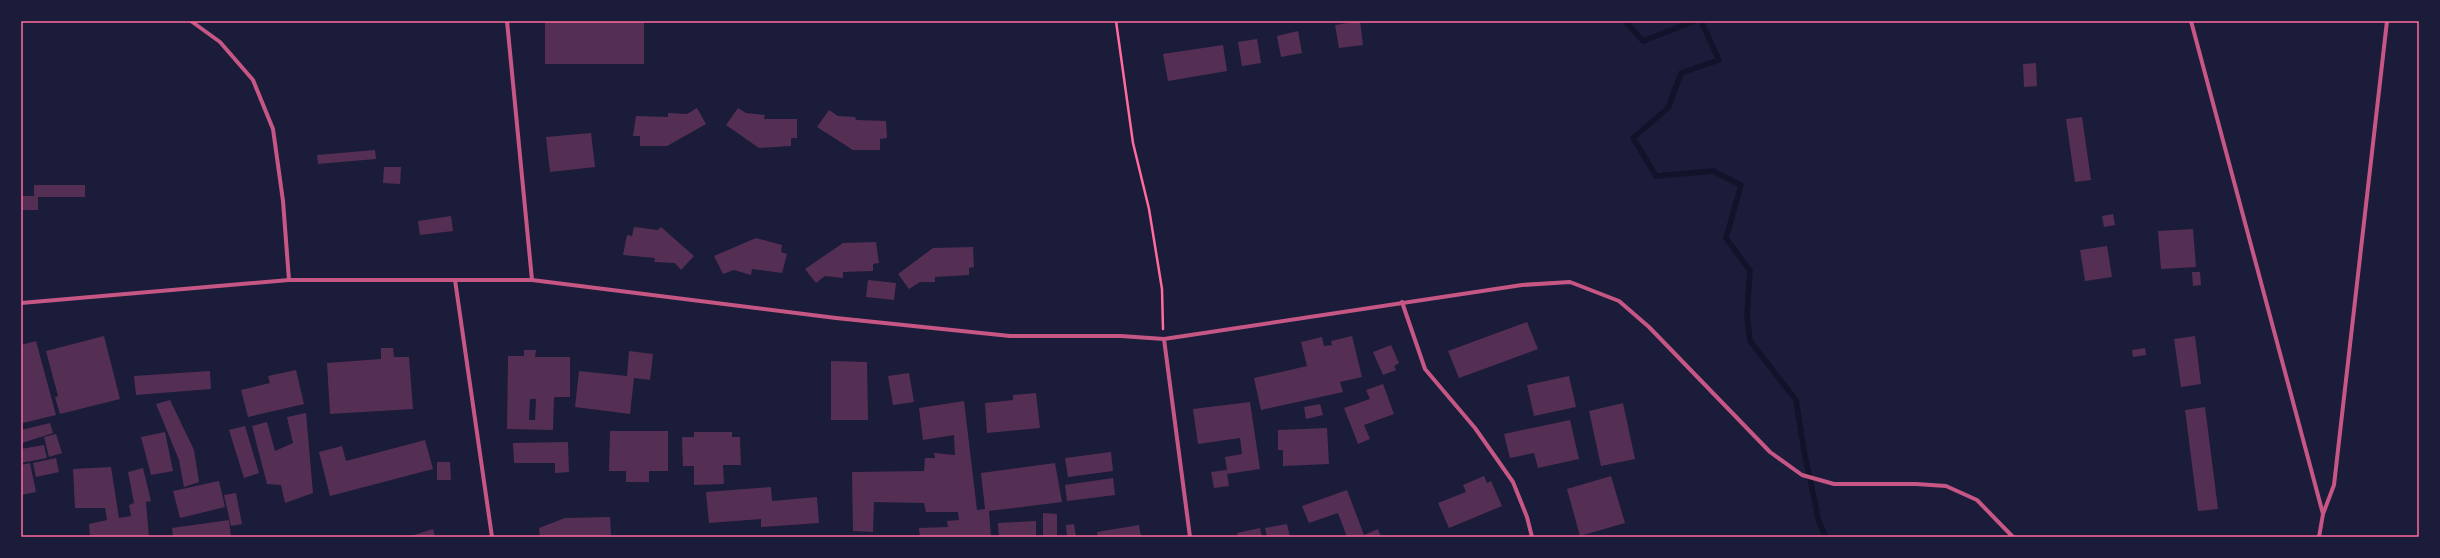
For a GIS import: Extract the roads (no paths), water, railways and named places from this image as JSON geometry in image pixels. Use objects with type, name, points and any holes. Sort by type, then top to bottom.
[{"type":"street","points":[[191,21],[220,42],[253,80],[273,129],[283,201],[289,280]]},
{"type":"street","points":[[507,21],[532,280]]},
{"type":"street","points":[[2191,21],[2323,514]]},
{"type":"street","points":[[2319,537],[2323,514],[2334,485],[2387,21]]},
{"type":"street","points":[[21,303],[289,280],[532,280],[836,318],[1010,336],[1121,336],[1164,339],[1522,285],[1570,282],[1619,301],[1649,327],[1770,452],[1802,475],[1834,484],[1916,484],[1946,486],[1978,500],[2013,537]]},
{"type":"street","points":[[455,280],[492,537]]},
{"type":"street","points":[[1402,302],[1425,368],[1475,428],[1513,482],[1527,517],[1532,537]]},
{"type":"street","points":[[1164,339],[1190,537]]},
{"type":"waterway","points":[[1625,21],[1643,41],[1695,21]]},
{"type":"waterway","points":[[1701,21],[1719,60],[1681,73],[1668,108],[1633,138],[1656,176],[1713,171],[1741,185],[1726,238],[1750,271],[1747,315],[1750,341],[1796,400],[1804,451],[1819,522],[1826,537]]}]
